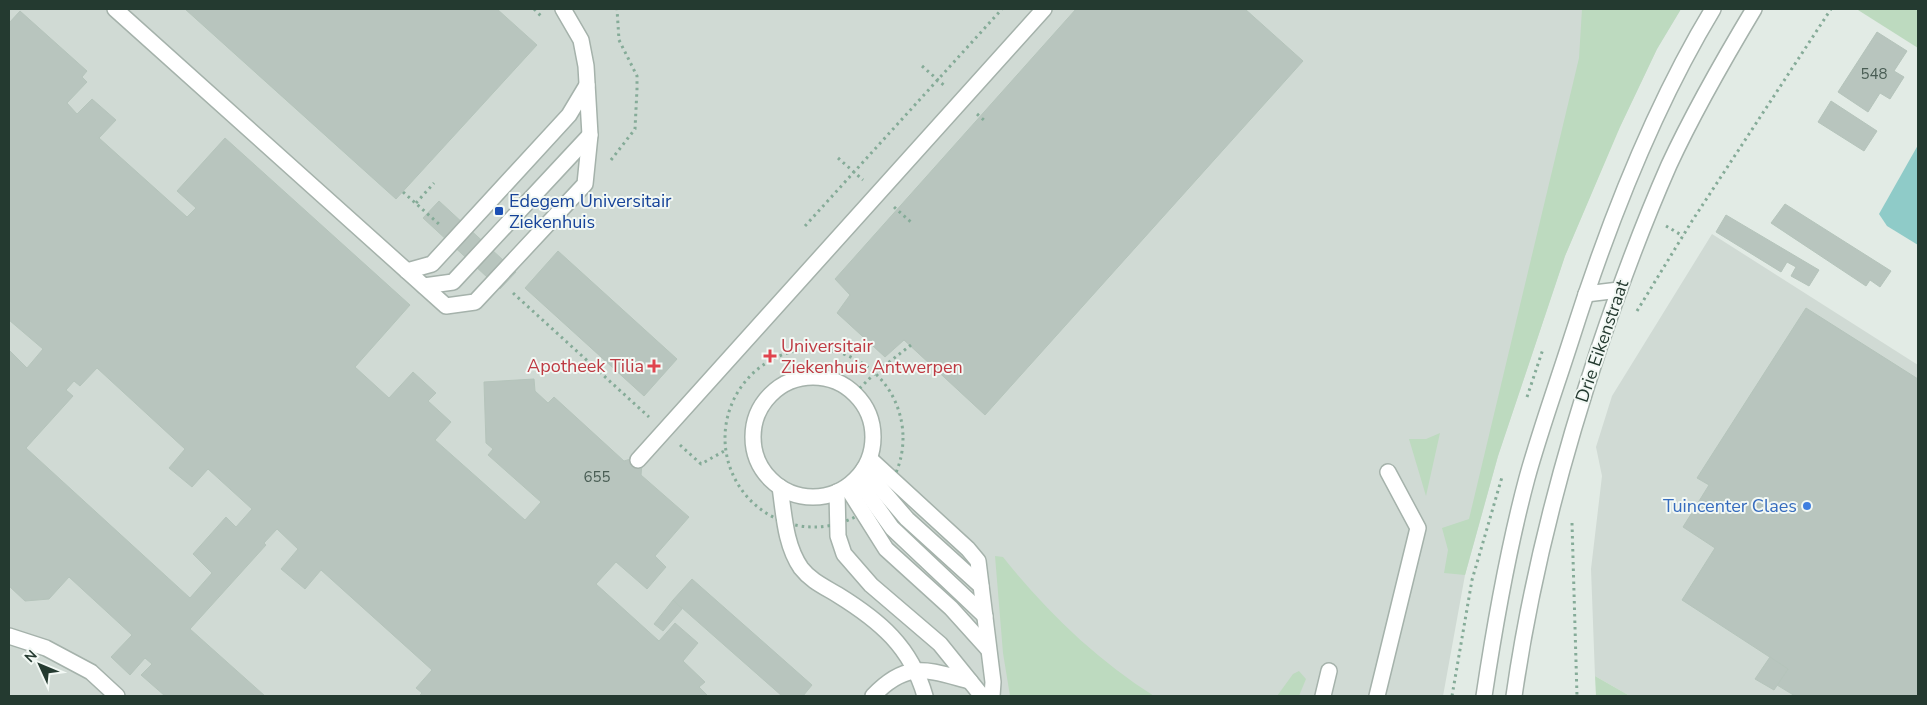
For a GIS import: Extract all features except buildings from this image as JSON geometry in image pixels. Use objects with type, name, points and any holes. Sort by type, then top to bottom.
[{"type":"street","points":[[115,9],[446,306],[475,302],[585,184],[590,135],[586,66],[581,40],[562,9]]},
{"type":"street","points":[[638,460],[1044,9]]},
{"type":"street","name":"Drie Eikenstraat","points":[[1484,696],[1506,568],[1528,478],[1586,294],[1620,202],[1646,141],[1713,9]]},
{"type":"street","name":"Drie Eikenstraat","points":[[1514,696],[1524,626],[1549,514],[1580,406],[1619,290],[1670,163],[1730,49],[1754,9]]},
{"type":"street","points":[[407,270],[432,264],[569,115],[587,85]]},
{"type":"street","points":[[424,286],[453,282],[590,135]]},
{"type":"street","points":[[1586,294],[1619,290]]},
{"type":"street","points":[[855,477],[814,497],[802,496],[780,487],[771,480],[758,460],[753,438],[757,414],[770,394],[789,381],[812,376],[835,380],[855,393],[868,412],[874,436],[855,477],[839,524],[838,536],[844,554],[856,570],[940,644],[982,696]]},
{"type":"street","points":[[1377,696],[1418,528],[1388,472]]},
{"type":"street","points":[[855,477],[907,519],[981,586],[993,682],[992,696]]},
{"type":"street","points":[[855,477],[879,497],[892,528],[985,616]]},
{"type":"street","points":[[780,487],[784,522],[791,547],[802,568],[819,585],[869,616],[891,635],[909,656],[925,696]]},
{"type":"street","points":[[879,497],[886,549],[951,608],[988,649]]},
{"type":"street","points":[[9,636],[46,648],[91,672],[117,696]]},
{"type":"street","points":[[873,696],[885,684],[897,676],[915,670],[931,671],[970,682]]},
{"type":"street","points":[[1323,696],[1329,671]]},
{"type":"path","points":[[534,9],[540,16]]},
{"type":"path","points":[[609,163],[635,129],[637,76],[621,48],[618,9]]},
{"type":"path","points":[[805,226],[1002,9]]},
{"type":"path","points":[[1632,319],[1692,221],[1831,9]]},
{"type":"path","points":[[416,203],[434,183]]},
{"type":"path","points":[[603,187],[603,196],[611,204]]},
{"type":"path","points":[[513,293],[701,464],[726,450]]},
{"type":"path","points":[[855,393],[875,373],[910,345]]},
{"type":"path","points":[[812,349],[829,350],[861,362],[875,373],[895,401],[901,417],[902,451],[879,497],[839,524],[815,527],[784,522],[764,512],[750,501],[732,472],[726,450],[726,421],[740,389],[750,376],[779,356],[812,349]]},
{"type":"path","points":[[1573,514],[1576,696]]},
{"type":"shaded area","name":"Universitair Ziekenhuis Antwerpen","points":[[9,9],[1681,9],[1657,49],[1616,135],[1565,256],[1498,456],[1465,575],[1443,696],[9,696]]},
{"type":"shaded area","points":[[1712,234],[1918,365],[1918,696],[1630,696],[1595,676],[1591,569],[1602,476],[1596,447],[1612,396]]},
{"type":"green space","points":[[1582,9],[1681,9],[1657,49],[1620,127],[1565,256],[1498,456],[1465,575],[1444,573],[1448,550],[1442,528],[1469,519],[1579,58]]},
{"type":"green space","points":[[1918,9],[1918,48],[1858,10]]},
{"type":"green space","points":[[1440,433],[1426,496],[1409,439],[1426,439]]},
{"type":"green space","points":[[995,556],[1003,557],[1054,615],[1092,650],[1154,696],[1010,696],[1003,653]]},
{"type":"green space","points":[[1299,671],[1306,679],[1299,696],[1277,696],[1293,674]]},
{"type":"green space","points":[[1595,676],[1630,696],[1596,696]]},
{"type":"water","points":[[1918,145],[1918,245],[1887,226],[1879,214]]},
{"type":"place","name":"Edegem Universitair Ziekenhuis","points":[[499,211]]},
{"type":"place","name":"Universitair Ziekenhuis Antwerpen","points":[[770,356]]},
{"type":"place","name":"Apotheek Tilia","points":[[654,366]]},
{"type":"place","name":"Tuincenter Claes","points":[[1807,506]]}]
